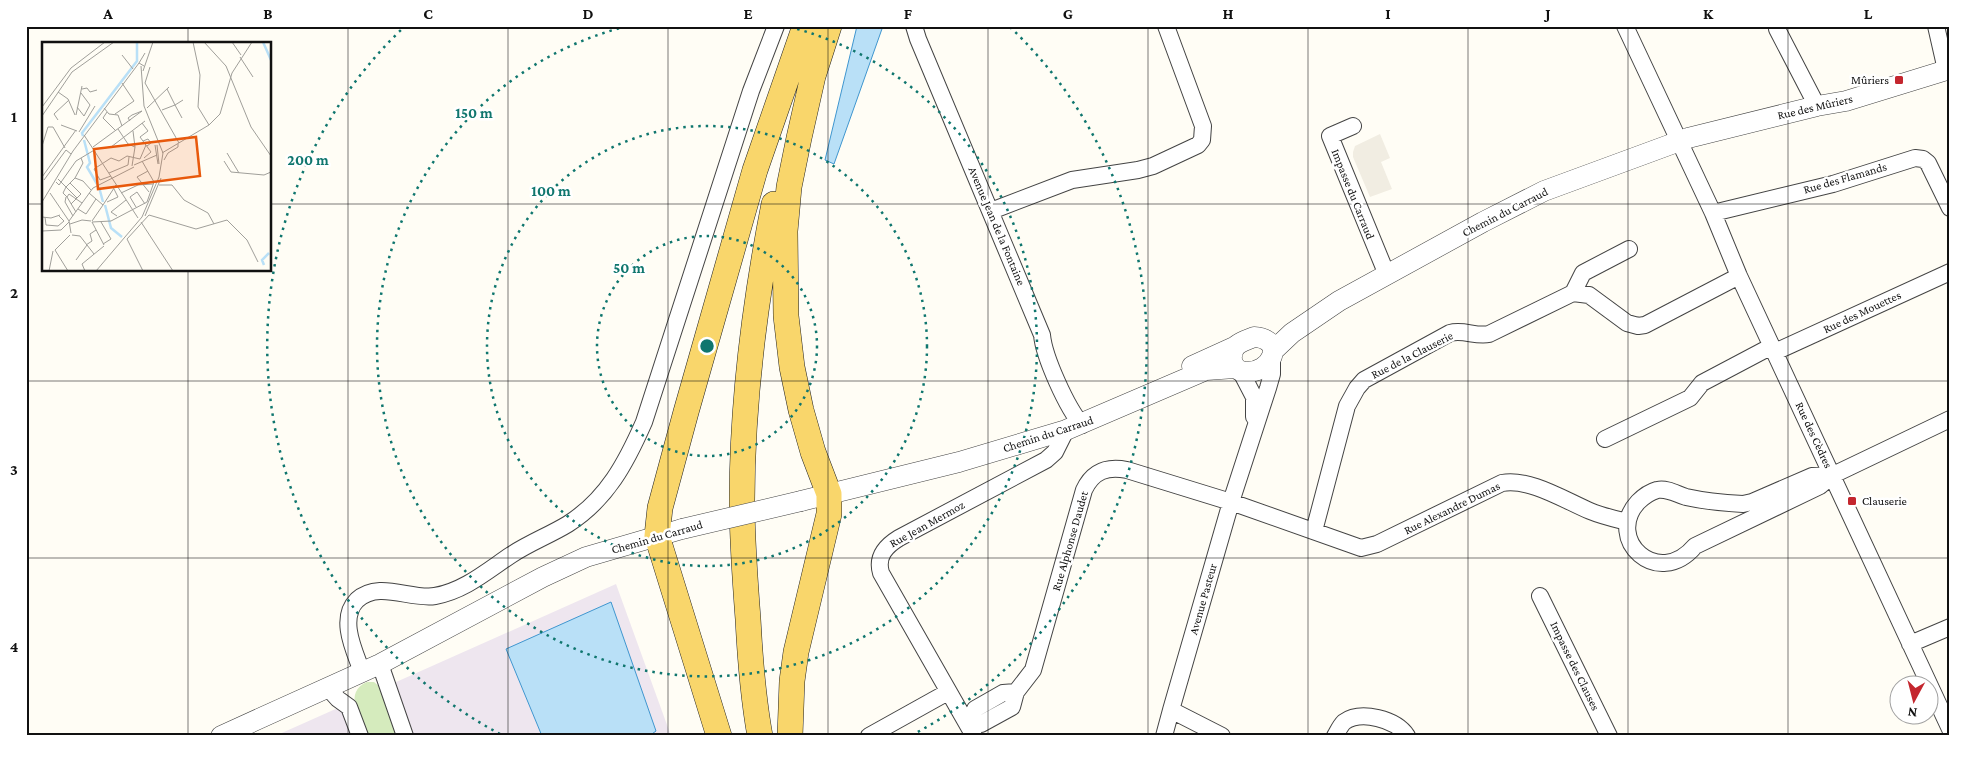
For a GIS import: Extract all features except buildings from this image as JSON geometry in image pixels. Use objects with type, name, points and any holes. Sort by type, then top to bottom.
[{"type":"main road","points":[[719,736],[657,536],[660,508],[755,170],[805,26]]},
{"type":"main road","points":[[760,736],[752,686],[745,583],[742,501],[744,438],[752,348],[763,259],[788,132],[818,26]]},
{"type":"main road","points":[[790,736],[792,680],[796,652],[830,514],[829,494],[813,452],[801,410],[792,367],[786,316],[785,231],[788,188],[798,138],[813,76],[829,26]]},
{"type":"street","points":[[405,736],[371,668],[350,640],[348,628],[350,616],[357,601],[374,592],[390,591],[433,596],[464,586],[519,550],[567,524],[602,496],[623,467],[644,422],[751,91],[776,26]]},
{"type":"street","name":"Avenue Jean de la Fontaine","points":[[914,26],[1042,335],[1043,348],[1075,417],[1074,427]]},
{"type":"street","points":[[991,211],[1072,180],[1153,166],[1198,145],[1202,140],[1203,126],[1166,26]]},
{"type":"street","points":[[1936,26],[1948,69]]},
{"type":"street","name":"Rue des Cèdres","points":[[1630,29],[1713,213],[1739,276],[1950,729]]},
{"type":"street","points":[[1777,29],[1817,106]]},
{"type":"street","name":"Rue des Mûriers","points":[[1679,141],[1709,132],[1878,92],[1948,69]]},
{"type":"street","name":"Impasse du Carraud","points":[[1353,126],[1330,136],[1387,276]]},
{"type":"street","name":"Chemin du Carraud","points":[[222,736],[371,668],[542,577],[586,558],[682,529],[959,462],[1074,427],[1206,370],[1258,371],[1292,333],[1339,302],[1483,222],[1544,191],[1679,141]]},
{"type":"street","name":"Rue des Flamands","points":[[1713,213],[1833,184],[1915,158],[1923,159],[1928,163],[1950,208]]},
{"type":"street","points":[[1629,249],[1583,273],[1573,293],[1589,295],[1627,323],[1638,326],[1645,325],[1739,276]]},
{"type":"street","name":"Rue des Mouettes","points":[[1605,439],[1690,398],[1702,382],[1950,272]]},
{"type":"street","name":"Rue de la Clauserie","points":[[1314,531],[1347,406],[1360,383],[1450,333],[1462,332],[1482,336],[1489,334],[1573,293]]},
{"type":"street","name":"Chemin du Carraud","points":[[1118,408],[1193,366],[1254,337],[1339,302]]},
{"type":"street","points":[[1254,337],[1264,338],[1273,354]]},
{"type":"street","points":[[1236,346],[1232,361],[1238,370]]},
{"type":"street","name":"Avenue Pasteur","points":[[1161,733],[1171,710],[1231,502],[1272,374],[1273,354]]},
{"type":"street","name":"Avenue Pasteur","points":[[1238,370],[1254,397],[1252,434]]},
{"type":"street","points":[[1832,475],[1812,476],[1752,502],[1743,504],[1686,497],[1672,490],[1656,490],[1642,496],[1632,508],[1627,522],[1631,544],[1646,559],[1657,563],[1679,560],[1688,555],[1695,546],[1820,486],[1832,475],[1950,419]]},
{"type":"street","name":"Rue Jean Mermoz","points":[[970,727],[948,692],[881,573],[879,567],[882,554],[888,545],[899,538],[1046,460],[1055,452],[1074,427]]},
{"type":"street","name":"Rue Alphonse Daudet","points":[[970,727],[981,724],[1012,707],[1018,689],[1036,663],[1084,490],[1096,474],[1106,469],[1121,469],[1231,502]]},
{"type":"street","name":"Rue Alexandre Dumas","points":[[1231,502],[1352,545],[1368,547],[1502,483],[1511,482],[1529,485],[1591,512],[1627,522]]},
{"type":"street","name":"Impasse des Clauses","points":[[1540,596],[1609,736]]},
{"type":"street","points":[[1910,644],[1950,627]]},
{"type":"street","points":[[328,688],[349,707],[360,736]]},
{"type":"street","points":[[869,736],[948,692]]},
{"type":"street","points":[[1171,710],[1222,736]]},
{"type":"street","points":[[1335,736],[1342,724],[1347,720],[1367,717],[1389,721],[1407,736]]},
{"type":"shaded area","points":[[1380,134],[1390,158],[1381,162],[1392,189],[1370,197],[1353,157],[1353,152],[1355,146]]},
{"type":"shaded area","points":[[616,584],[671,736],[275,736]]},
{"type":"green space","points":[[367,682],[374,682],[380,687],[397,736],[366,736],[357,714],[355,699],[356,692],[360,686]]},
{"type":"water","points":[[857,26],[883,26],[834,164],[825,160]]},
{"type":"water","points":[[611,602],[656,731],[649,736],[542,736],[506,649]]},
{"type":"place","name":"Mûriers","points":[[1899,80]]},
{"type":"place","name":"Clauserie","points":[[1852,501]]}]
